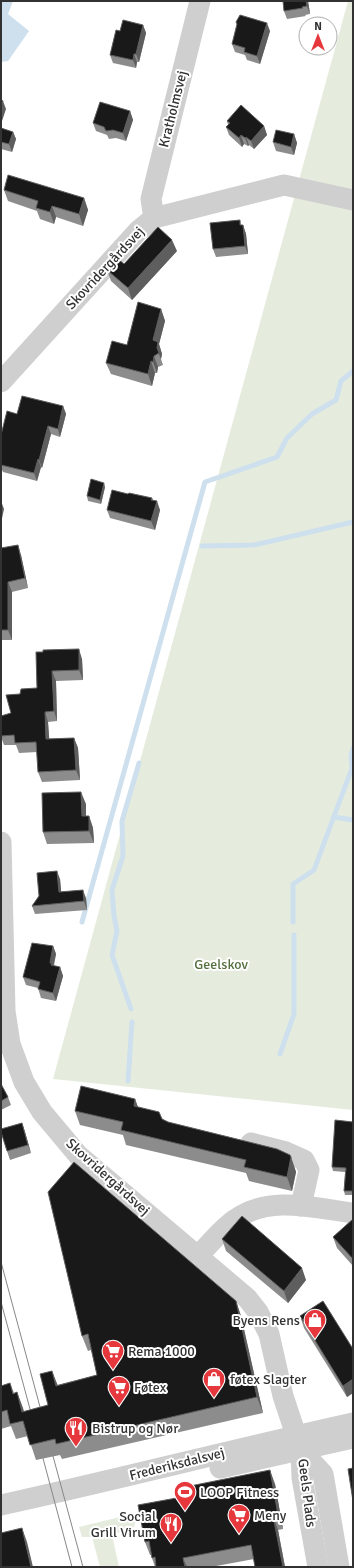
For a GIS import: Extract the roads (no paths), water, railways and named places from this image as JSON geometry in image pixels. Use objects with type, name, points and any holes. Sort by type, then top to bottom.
[{"type":"street","name":"Kratholmsvej","points":[[154,218],[152,200],[200,1]]},
{"type":"street","name":"Skovridergårdsvej","points":[[1,382],[138,231],[154,218],[284,185],[353,200]]},
{"type":"street","name":"Skovridergårdsvej","points":[[1,842],[5,1011],[10,1044],[24,1082],[42,1112],[98,1183],[198,1256],[247,1298],[258,1312],[269,1334],[283,1396],[299,1443]]},
{"type":"street","points":[[235,1139],[286,1152],[304,1160],[309,1170],[301,1206]]},
{"type":"street","points":[[198,1256],[235,1219],[256,1208],[285,1204],[353,1213]]},
{"type":"street","name":"Frederiksdalsvej","points":[[1,1517],[140,1485],[299,1443],[353,1423]]},
{"type":"street","name":"Frederiksdalsvej","points":[[1,1505],[299,1443],[353,1438]]},
{"type":"street","name":"Geels Plads","points":[[299,1443],[302,1478],[318,1567]]},
{"type":"street","name":"Geels Plads","points":[[299,1443],[323,1474],[339,1567]]},
{"type":"water","points":[[1,1],[13,1],[8,14],[29,31],[8,61],[1,62]]},
{"type":"waterway","points":[[82,922],[205,482],[277,457],[287,438],[312,414],[336,400],[341,381],[353,371]]},
{"type":"waterway","points":[[202,546],[254,545],[353,522]]},
{"type":"waterway","points":[[293,922],[293,884],[314,870],[352,768],[351,756],[353,748]]},
{"type":"waterway","points":[[131,1009],[112,955],[117,931],[112,890],[123,856],[122,821],[139,763]]},
{"type":"waterway","points":[[334,817],[353,820]]},
{"type":"waterway","points":[[280,1054],[294,1014],[294,935]]},
{"type":"waterway","points":[[128,1081],[132,1022]]},
{"type":"tram line","points":[[1,1262],[43,1418]]},
{"type":"tram line","points":[[1,1302],[33,1420]]},
{"type":"tram line","points":[[50,1445],[83,1567]]},
{"type":"tram line","points":[[40,1447],[72,1567]]},
{"type":"place","name":"Byens Rens","points":[[315,1340]]},
{"type":"place","name":"Rema 1000","points":[[113,1370]]},
{"type":"place","name":"føtex Slagter","points":[[214,1398]]},
{"type":"place","name":"Føtex","points":[[119,1406]]},
{"type":"place","name":"Bistrup og Nør","points":[[76,1448]]},
{"type":"place","name":"LOOP Fitness","points":[[185,1512]]},
{"type":"place","name":"Meny","points":[[239,1534]]},
{"type":"place","name":"Social Grill Virum","points":[[171,1544]]},
{"type":"park label","name":"Geelskov","points":[[221,964]]}]
